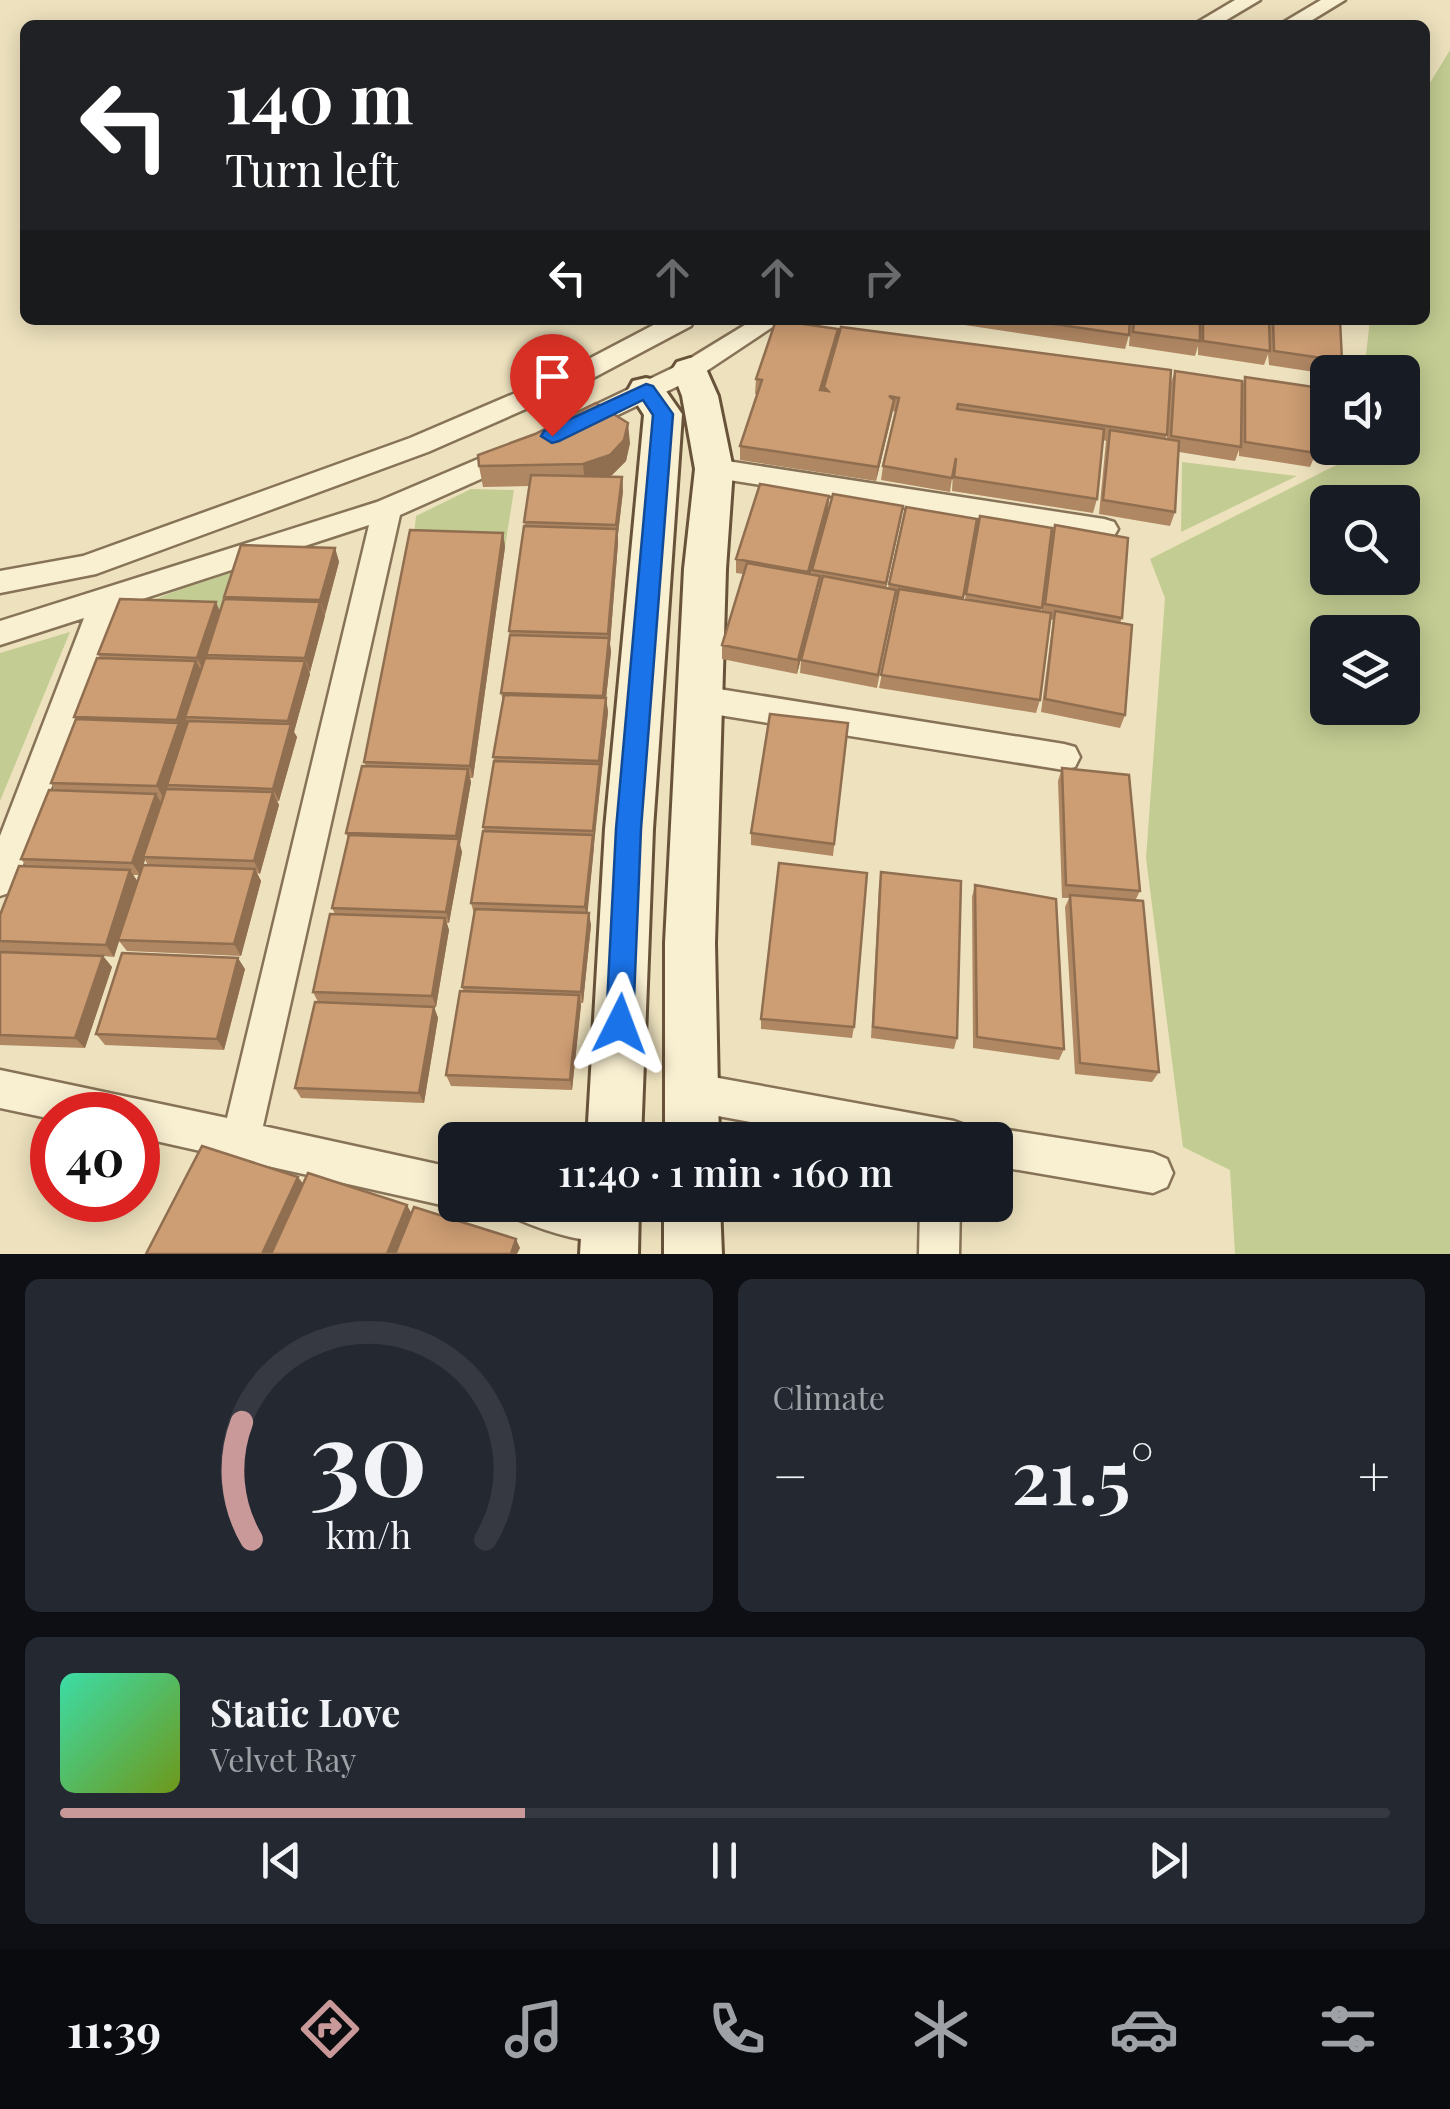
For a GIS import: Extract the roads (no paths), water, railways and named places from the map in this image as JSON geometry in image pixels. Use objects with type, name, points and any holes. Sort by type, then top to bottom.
[{"type":"street","points":[[1212,20],[1250,0]]},
{"type":"street","points":[[1298,20],[1334,0]]},
{"type":"street","points":[[0,582],[86,566],[420,445],[569,380],[673,325]]},
{"type":"street","points":[[0,633],[387,509],[690,370],[764,325]]},
{"type":"street","points":[[785,325],[803,332]]},
{"type":"street","points":[[690,370],[700,396],[714,469],[690,943],[692,1122]]},
{"type":"street","points":[[615,1122],[628,829],[663,414],[646,390]]},
{"type":"street","points":[[714,469],[1104,529]]},
{"type":"street","points":[[241,1140],[387,509]]},
{"type":"street","points":[[0,881],[106,598]]},
{"type":"street","points":[[700,699],[1064,757]]},
{"type":"street","points":[[0,1089],[30,1095]]},
{"type":"street","points":[[691,1092],[854,1122]]},
{"type":"street","points":[[160,1123],[438,1184]]},
{"type":"street","points":[[1013,1150],[1153,1173]]},
{"type":"street","points":[[692,1222],[693,1254]]},
{"type":"street","points":[[939,1254],[940,1222]]}]
